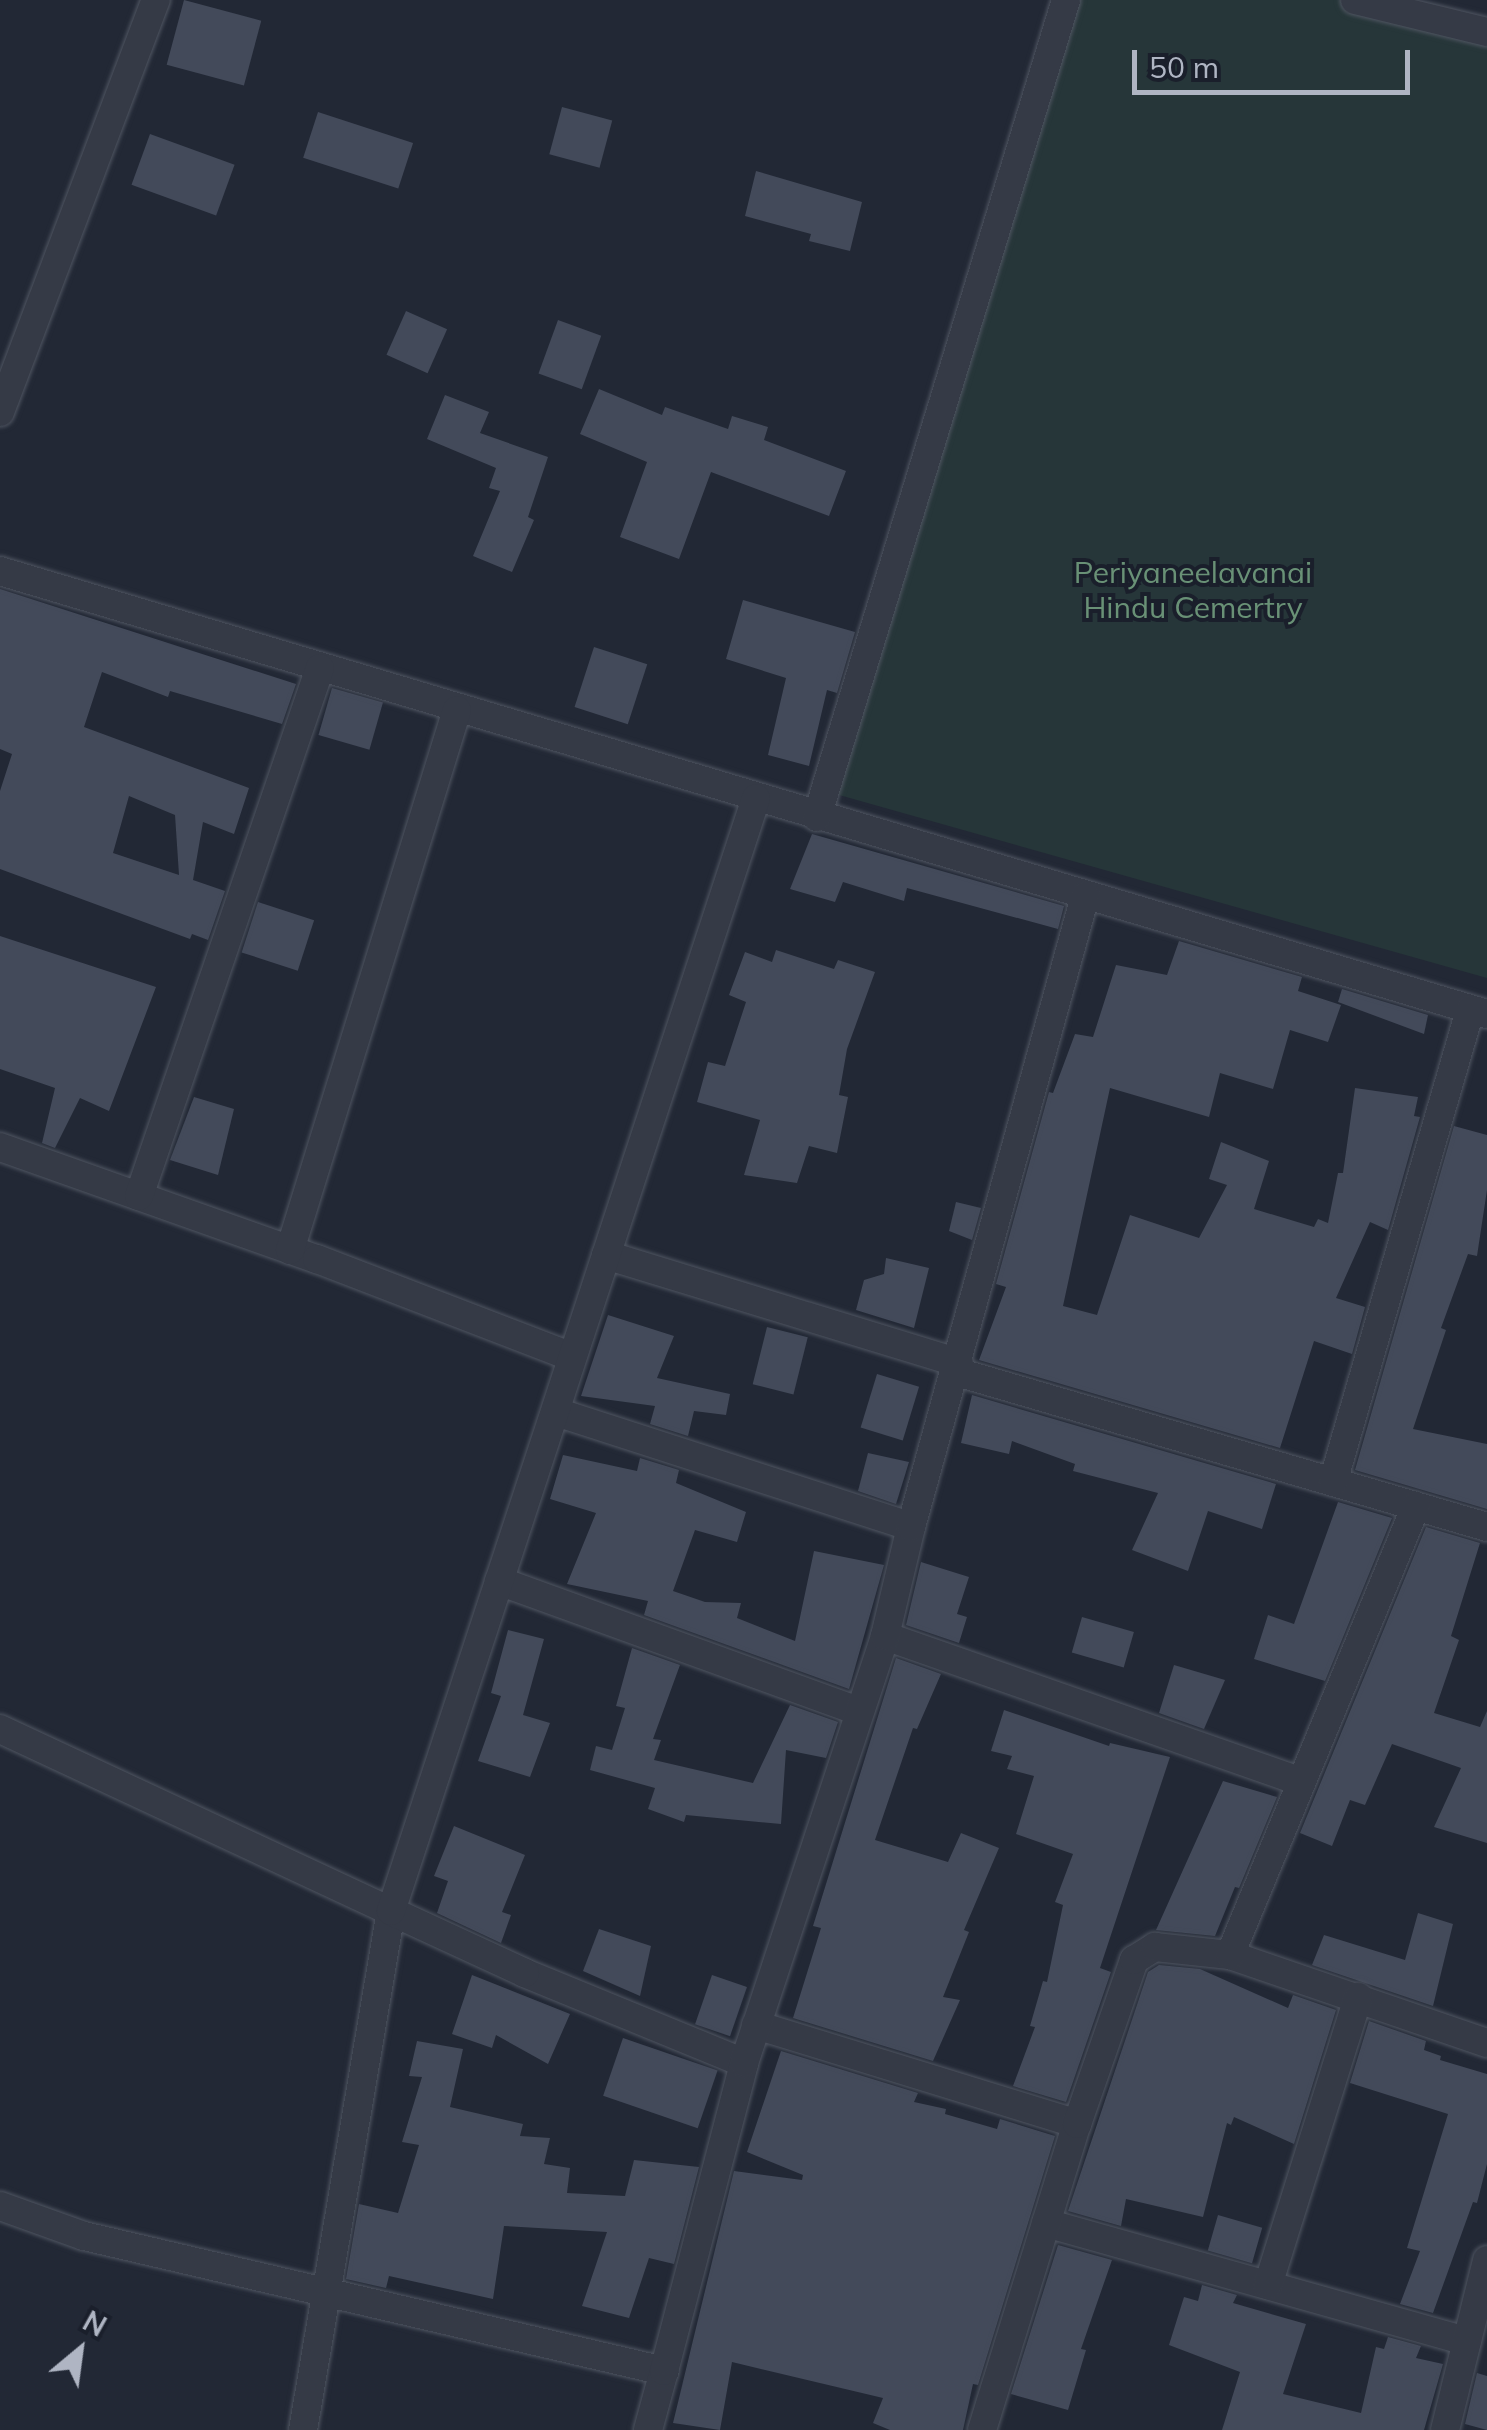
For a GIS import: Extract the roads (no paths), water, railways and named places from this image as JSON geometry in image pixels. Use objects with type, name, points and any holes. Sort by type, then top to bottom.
[{"type":"street","points":[[0,412],[156,0]]},
{"type":"street","points":[[818,816],[1066,0]]},
{"type":"street","points":[[1356,0],[1487,32]]},
{"type":"street","points":[[0,571],[1478,1012],[1332,1482]]},
{"type":"street","points":[[139,1196],[320,668]]},
{"type":"street","points":[[290,1250],[457,710]]},
{"type":"street","points":[[303,2430],[391,1911],[756,798]]},
{"type":"street","points":[[648,2430],[744,2063],[885,1636],[911,1527],[1086,896]]},
{"type":"street","points":[[0,1147],[290,1250],[572,1357]]},
{"type":"street","points":[[606,1255],[958,1367],[1487,1527]]},
{"type":"street","points":[[556,1412],[911,1527]]},
{"type":"street","points":[[1230,1955],[1416,1506]]},
{"type":"street","points":[[499,1581],[859,1711]]},
{"type":"street","points":[[885,1636],[1300,1781]]},
{"type":"street","points":[[0,1729],[525,1973],[744,2063]]},
{"type":"street","points":[[982,2430],[1077,2124],[1134,1960],[1155,1947],[1230,1955],[1487,2043]]},
{"type":"street","points":[[1268,2285],[1358,1997]]},
{"type":"street","points":[[756,2025],[1077,2124]]},
{"type":"street","points":[[0,2206],[84,2236],[664,2371]]},
{"type":"street","points":[[1046,2223],[1467,2341]]},
{"type":"street","points":[[1445,2430],[1487,2260]]},
{"type":"park label","name":"Periyaneelavanai Hindu Cemertry","points":[[1193,589]]}]
